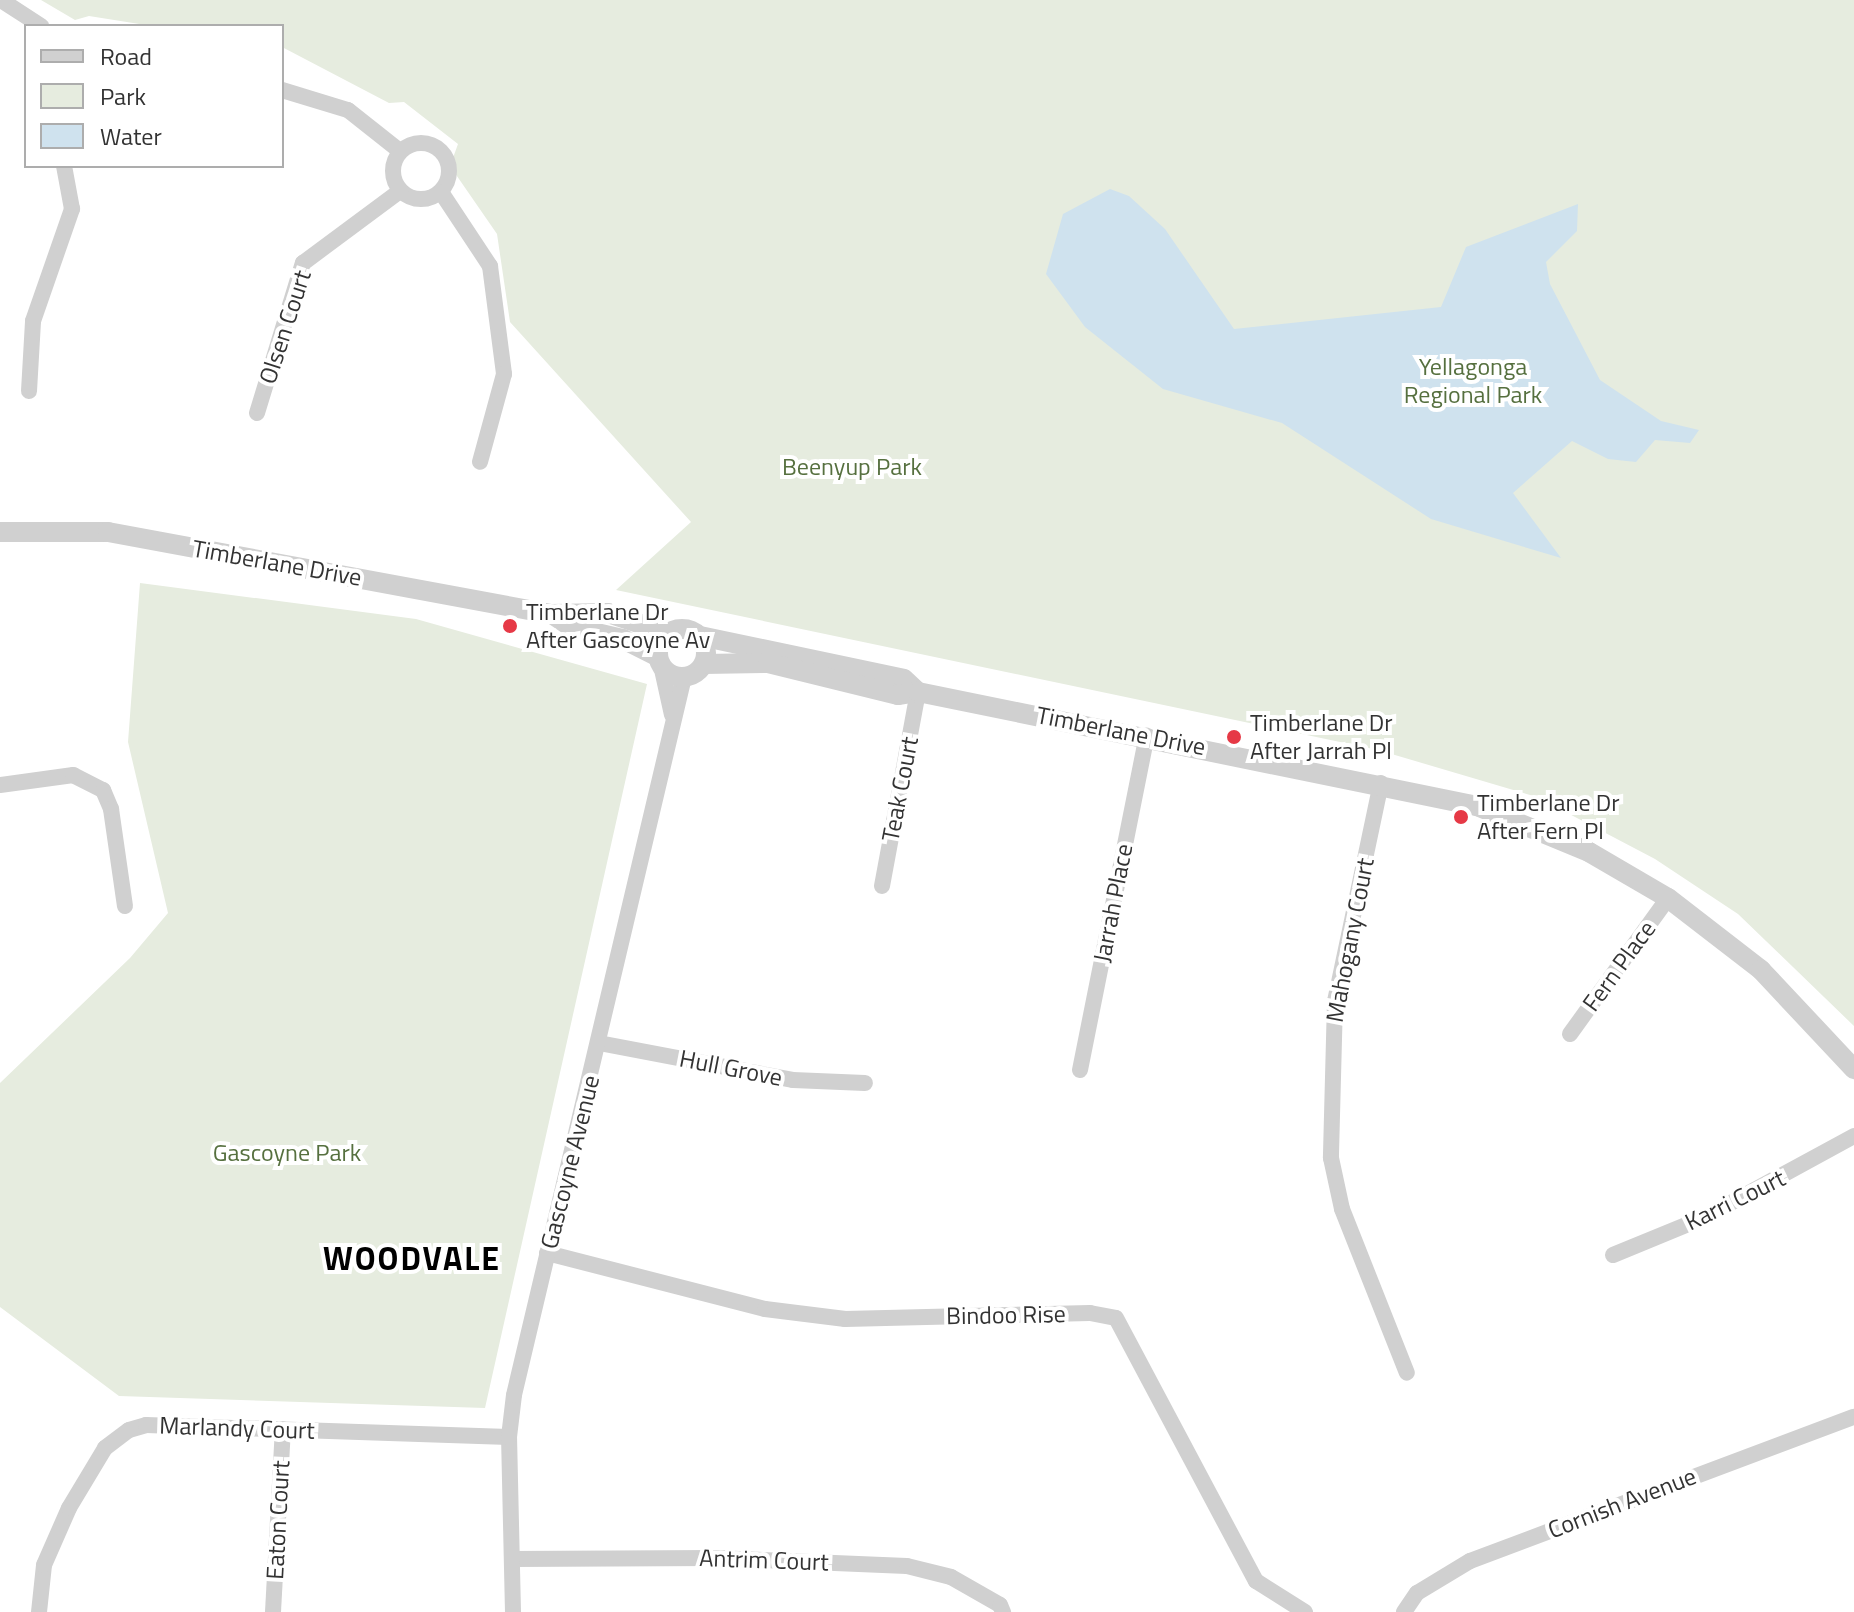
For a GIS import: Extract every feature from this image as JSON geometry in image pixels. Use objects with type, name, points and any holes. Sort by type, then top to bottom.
[{"type":"street","points":[[1,0],[38,24]]},
{"type":"street","points":[[284,91],[348,110],[400,151]]},
{"type":"street","points":[[428,143],[445,154],[450,173],[441,192],[423,200],[400,191],[393,173],[400,151],[428,143]]},
{"type":"street","points":[[29,391],[33,321],[72,209],[64,168]]},
{"type":"street","name":"Olsen Court","points":[[257,413],[303,263],[400,191]]},
{"type":"street","points":[[441,192],[490,266],[504,374],[480,462]]},
{"type":"street","name":"Timberlane Drive","points":[[0,532],[108,532],[552,614],[608,613],[668,633]]},
{"type":"street","name":"Timberlane Drive","points":[[552,614],[571,627],[623,639],[660,661]]},
{"type":"street","points":[[681,628],[700,636],[707,650],[704,664],[684,677],[660,661],[668,633],[681,628]]},
{"type":"street","name":"Timberlane Drive","points":[[700,636],[904,679],[918,692]]},
{"type":"street","name":"Gascoyne Avenue","points":[[660,661],[673,716]]},
{"type":"street","name":"Timberlane Drive","points":[[704,664],[768,663],[898,695],[918,692],[1381,783],[1477,806],[1589,852],[1668,898],[1761,970],[1854,1069]]},
{"type":"street","name":"Gascoyne Avenue","points":[[513,1612],[509,1437],[524,1345],[599,1043],[684,677]]},
{"type":"street","name":"Teak Court","points":[[882,886],[918,692]]},
{"type":"street","name":"Jarrah Place","points":[[1080,1070],[1147,736]]},
{"type":"street","points":[[0,785],[73,775],[103,790],[111,809],[125,906]]},
{"type":"street","name":"Mahogany Court","points":[[1381,783],[1335,1001],[1331,1158],[1342,1209],[1407,1373]]},
{"type":"street","name":"Fern Place","points":[[1570,1034],[1668,898]]},
{"type":"street","name":"Hull Grove","points":[[599,1043],[793,1080],[865,1083]]},
{"type":"street","name":"Karri Court","points":[[1613,1255],[1703,1218],[1854,1136]]},
{"type":"street","name":"Bindoo Rise","points":[[547,1253],[765,1309],[845,1319],[1090,1313],[1116,1318],[1256,1581],[1305,1612]]},
{"type":"street","name":"Cornish Avenue","points":[[1404,1612],[1417,1593],[1470,1561],[1854,1417]]},
{"type":"street","name":"Marlandy Court","points":[[39,1612],[50,1548],[105,1448],[116,1438],[146,1425],[509,1437]]},
{"type":"street","name":"Eaton Court","points":[[273,1612],[283,1429]]},
{"type":"street","name":"Antrim Court","points":[[512,1559],[714,1558],[907,1566],[951,1577],[1000,1605],[1003,1612]]},
{"type":"green space","name":"Yellagonga Regional Park","points":[[41,0],[1854,0],[1854,1026],[1738,914],[1655,859],[1537,797],[1378,750],[616,590],[691,522],[510,322],[497,234],[450,166],[458,144],[404,102],[389,103],[284,48],[284,24],[139,24],[89,16],[75,20]]},
{"type":"green space","name":"Gascoyne Park","points":[[140,583],[416,619],[647,684],[485,1408],[119,1396],[0,1307],[0,1083],[130,958],[168,913],[128,742]]},
{"type":"water","points":[[1110,189],[1129,196],[1165,229],[1234,329],[1441,307],[1466,247],[1578,204],[1577,231],[1546,262],[1550,284],[1600,380],[1661,421],[1699,430],[1690,443],[1655,440],[1636,462],[1608,459],[1572,441],[1513,493],[1561,558],[1431,519],[1282,423],[1163,389],[1085,327],[1046,274],[1063,214]]},
{"type":"place","name":"Timberlane Dr After Gascoyne Av","points":[[510,626]]},
{"type":"place","name":"Timberlane Dr After Jarrah Pl","points":[[1234,737]]},
{"type":"place","name":"Timberlane Dr After Fern Pl","points":[[1461,817]]},
{"type":"district","name":"WOODVALE","points":[[412,1258]]},
{"type":"park label","name":"Beenyup Park","points":[[852,467]]}]
